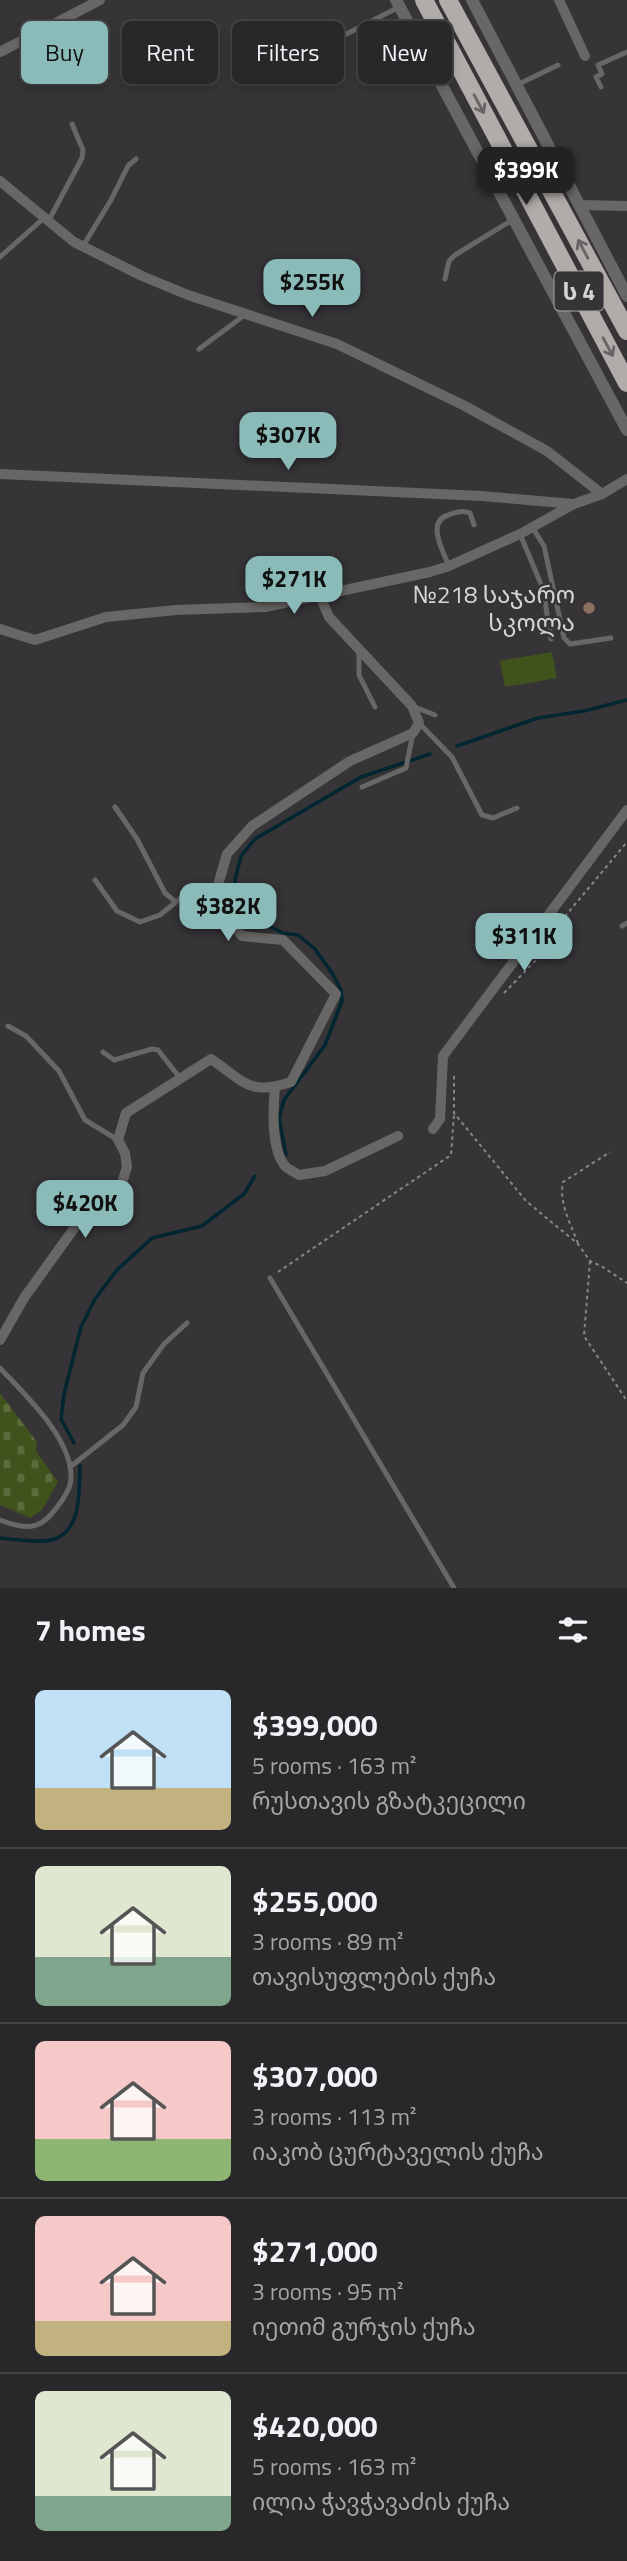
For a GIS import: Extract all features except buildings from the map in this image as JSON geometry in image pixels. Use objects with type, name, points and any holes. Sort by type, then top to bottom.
[{"type":"highway","name":"ს 4","points":[[424,0],[627,383]]},
{"type":"highway","name":"ს 4","points":[[448,0],[627,331]]},
{"type":"street","points":[[0,52],[100,0]]},
{"type":"street","points":[[472,0],[627,296]]},
{"type":"street","points":[[559,0],[585,55]]},
{"type":"street","points":[[397,3],[627,430]]},
{"type":"street","points":[[0,181],[74,242],[142,276],[337,344],[466,406],[547,451],[602,495]]},
{"type":"street","points":[[580,205],[626,207]]},
{"type":"street","points":[[0,474],[482,496],[574,504]]},
{"type":"street","points":[[0,629],[35,640],[106,617],[176,610],[265,607],[430,572],[520,534],[574,504],[602,495],[627,479]]},
{"type":"street","points":[[0,1340],[24,1298],[75,1227],[102,1206],[121,1186],[127,1167],[125,1153],[118,1140],[127,1113],[211,1059],[254,1089],[291,1082],[336,994],[283,940],[242,936],[219,906],[218,885],[227,854],[252,826],[350,761],[412,733],[419,723],[412,706],[329,617],[319,594]]},
{"type":"street","points":[[433,1129],[440,1119],[443,1056],[627,810]]},
{"type":"street","points":[[275,1087],[273,1109],[277,1149],[285,1167],[299,1175],[325,1171],[398,1136]]},
{"type":"lane","points":[[344,35],[397,3]]},
{"type":"lane","points":[[601,87],[596,77],[602,74],[598,65],[627,52]]},
{"type":"lane","points":[[517,85],[558,65]]},
{"type":"lane","points":[[0,257],[47,219],[82,158],[83,150],[72,124]]},
{"type":"lane","points":[[83,246],[128,166],[136,159]]},
{"type":"lane","points":[[445,279],[449,261],[455,255],[514,219]]},
{"type":"lane","points":[[199,349],[246,314]]},
{"type":"lane","points":[[449,566],[436,530],[437,523],[441,517],[462,510],[470,513],[474,525]]},
{"type":"lane","points":[[532,527],[544,547],[564,638],[570,644],[576,645],[611,638]]},
{"type":"lane","points":[[520,534],[543,589],[551,639]]},
{"type":"lane","points":[[359,648],[359,675],[375,707]]},
{"type":"lane","points":[[412,706],[435,715]]},
{"type":"lane","points":[[419,723],[452,757],[482,815],[492,818],[517,808]]},
{"type":"lane","points":[[362,787],[406,768],[412,733]]},
{"type":"lane","points":[[115,807],[137,839],[165,893],[176,902]]},
{"type":"lane","points":[[95,880],[117,911],[140,922],[160,915],[176,902],[218,885]]},
{"type":"lane","points":[[8,1027],[26,1036],[59,1071],[85,1120],[118,1140]]},
{"type":"lane","points":[[103,1052],[114,1060],[144,1050],[158,1050],[180,1078]]},
{"type":"lane","points":[[270,1278],[454,1588]]},
{"type":"lane","points":[[70,1466],[123,1425],[136,1407],[143,1373],[164,1344],[187,1323]]},
{"type":"lane","points":[[0,1367],[43,1414],[69,1458],[71,1482],[45,1522],[22,1528],[0,1520]]},
{"type":"path","points":[[499,999],[536,960],[567,914],[627,842]]},
{"type":"path","points":[[270,1278],[452,1155],[454,1074]]},
{"type":"path","points":[[454,1113],[526,1201],[578,1244],[590,1261],[627,1283]]},
{"type":"path","points":[[578,1244],[564,1205],[561,1192],[563,1182],[610,1152]]},
{"type":"path","points":[[590,1261],[584,1336],[627,1401]]},
{"type":"green space","points":[[552,652],[557,678],[505,687],[500,661]]},
{"type":"green space","points":[[0,1393],[37,1442],[36,1451],[58,1482],[42,1510],[30,1518],[0,1505]]},
{"type":"waterway","points":[[457,746],[538,718],[584,711],[627,700]]},
{"type":"waterway","points":[[286,1154],[279,1118],[284,1100],[325,1045],[342,1001],[341,990],[315,949],[298,935],[283,933],[255,923],[237,903],[235,880],[241,856],[255,839],[361,777],[430,754]]},
{"type":"waterway","points":[[74,1443],[61,1419],[64,1394],[81,1327],[95,1299],[117,1270],[152,1238],[202,1226],[244,1194],[255,1176]]},
{"type":"waterway","points":[[0,1538],[42,1541],[64,1534],[75,1518],[80,1466]]},
{"type":"place","name":"№218 საჯარო სკოლა","points":[[589,608]]}]
